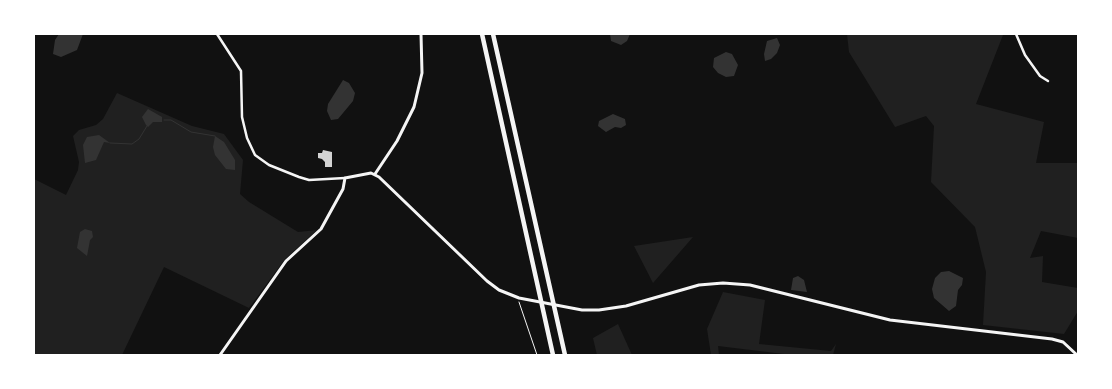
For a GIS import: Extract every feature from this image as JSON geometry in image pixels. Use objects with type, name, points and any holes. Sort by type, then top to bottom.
[{"type":"highway","points":[[482,34],[553,355]]},
{"type":"highway","points":[[493,34],[565,355]]},
{"type":"street","points":[[217,34],[240,70],[242,117],[247,138],[255,155],[265,163],[309,180],[375,174],[398,141],[414,107],[422,73],[421,34]]},
{"type":"street","points":[[1016,34],[1025,54],[1040,76],[1048,82]]},
{"type":"street","points":[[375,174],[487,281],[499,290],[521,299],[582,310],[613,309],[698,285],[723,283],[750,285],[890,320],[1052,339],[1063,342],[1077,355]]},
{"type":"street","points":[[220,355],[286,261],[322,230],[343,189],[345,178]]},
{"type":"path","points":[[521,299],[520,308],[527,320],[537,355]]},
{"type":"shaded area","points":[[59,34],[83,34],[77,50],[61,57],[53,54],[55,40]]},
{"type":"shaded area","points":[[610,34],[630,34],[627,41],[621,45],[611,41]]},
{"type":"shaded area","points":[[847,34],[1003,35],[976,104],[1044,122],[1036,163],[1078,163],[1078,238],[1041,231],[1030,258],[1043,256],[1042,282],[1078,288],[1078,311],[1064,334],[983,325],[986,272],[975,227],[931,182],[934,126],[926,116],[895,127],[849,52]]},
{"type":"shaded area","points":[[777,38],[780,45],[777,53],[771,59],[765,61],[764,54],[767,41]]},
{"type":"shaded area","points":[[726,52],[732,54],[738,65],[734,76],[726,77],[718,73],[713,67],[714,58]]},
{"type":"shaded area","points":[[343,80],[349,83],[355,93],[353,101],[338,119],[331,120],[327,111],[328,104]]},
{"type":"shaded area","points":[[117,93],[192,126],[224,134],[243,160],[240,194],[249,202],[298,232],[317,230],[285,259],[249,308],[164,267],[122,355],[34,355],[34,179],[66,195],[78,170],[79,162],[73,136],[79,130],[96,125],[103,119]]},
{"type":"shaded area","points":[[148,109],[162,117],[162,122],[153,122],[148,127],[142,117]]},
{"type":"shaded area","points":[[613,114],[625,119],[626,125],[621,128],[615,127],[606,132],[598,126],[599,121]]},
{"type":"shaded area","points":[[99,135],[110,143],[104,142],[96,160],[85,163],[83,145],[87,137]]},
{"type":"shaded area","points":[[215,136],[224,142],[235,160],[235,170],[226,169],[215,155],[213,147]]},
{"type":"shaded area","points":[[85,229],[92,231],[93,237],[90,240],[87,256],[77,248],[80,232]]},
{"type":"shaded area","points":[[693,237],[653,283],[634,246]]},
{"type":"shaded area","points":[[949,271],[963,278],[962,285],[958,290],[956,306],[949,311],[934,298],[932,289],[935,278],[941,272]]},
{"type":"shaded area","points":[[798,276],[804,280],[807,292],[791,290],[793,278]]},
{"type":"shaded area","points":[[723,292],[765,300],[759,344],[831,351],[836,344],[833,355],[792,355],[718,346],[719,355],[711,355],[707,329]]},
{"type":"shaded area","points":[[618,324],[632,355],[597,355],[593,338]]},
{"type":"building","points":[[323,150],[332,152],[332,167],[325,167],[325,162],[318,158],[318,153],[322,153]]},
{"type":"waterway","points":[[164,120],[171,120],[191,132],[215,136]]},
{"type":"waterway","points":[[110,143],[132,144],[139,139],[147,126]]}]
